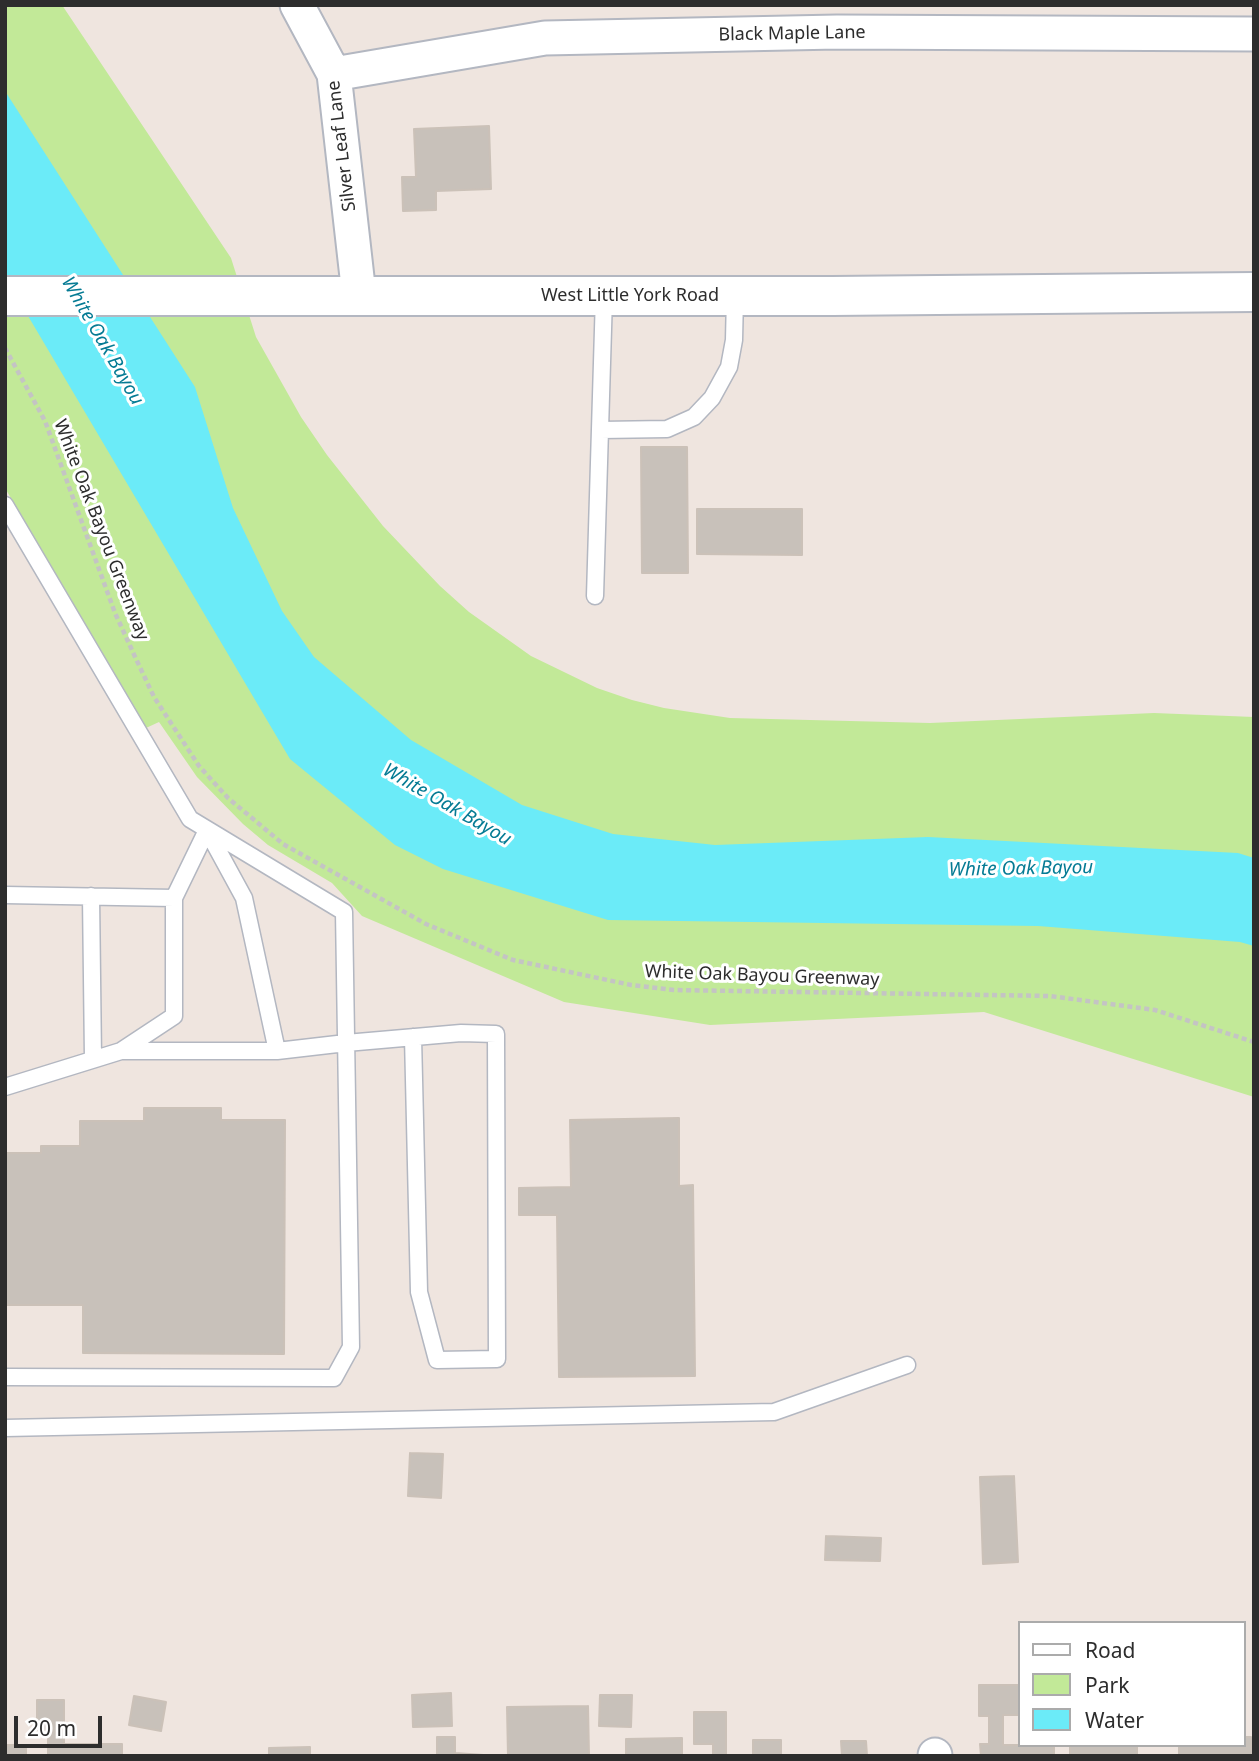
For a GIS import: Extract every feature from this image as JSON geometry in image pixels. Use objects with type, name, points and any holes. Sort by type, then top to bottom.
[{"type":"street","name":"Silver Leaf Lane","points":[[297,5],[334,74],[359,295]]},
{"type":"street","name":"Black Maple Lane","points":[[334,74],[545,38],[837,32],[1254,34]]},
{"type":"street","name":"West Little York Road","points":[[5,296],[735,296],[1254,292]]},
{"type":"lane","points":[[594,596],[604,296]]},
{"type":"lane","points":[[600,430],[667,429],[694,417],[712,398],[729,367],[734,340],[735,296]]},
{"type":"lane","points":[[5,505],[190,819],[344,912],[351,1347],[334,1378],[5,1377]]},
{"type":"lane","points":[[121,1051],[174,1016],[174,898],[207,830]]},
{"type":"lane","points":[[207,830],[244,898],[277,1051]]},
{"type":"lane","points":[[5,895],[174,898]]},
{"type":"lane","points":[[91,896],[93,1059]]},
{"type":"lane","points":[[5,1087],[121,1051],[277,1051],[413,1037],[496,1034],[497,1359],[437,1360],[419,1292],[413,1037]]},
{"type":"lane","points":[[5,1428],[774,1412],[906,1365]]},
{"type":"path","name":"White Oak Bayou Greenway","points":[[5,348],[45,421],[120,625],[154,697],[192,755],[228,798],[283,844],[425,924],[513,960],[631,985],[674,990],[1049,996],[1155,1010],[1254,1042]]},
{"type":"green space","points":[[5,5],[62,5],[231,258],[256,337],[301,417],[327,455],[383,526],[440,586],[469,612],[531,656],[597,688],[632,700],[730,718],[930,723],[1154,713],[1254,717],[1254,1097],[984,1012],[710,1025],[564,1002],[362,916],[332,883],[268,845],[243,824],[197,777],[159,722],[146,728],[5,488]]},
{"type":"water","name":"White Oak Bayou","points":[[5,91],[195,387],[233,508],[282,611],[314,657],[411,740],[522,805],[613,834],[715,845],[928,837],[1238,853],[1254,858],[1254,946],[1240,942],[1038,926],[608,920],[443,869],[395,845],[290,759],[5,277]]},
{"type":"building","points":[[489,126],[491,189],[436,191],[436,210],[403,211],[402,177],[416,177],[414,129]]},
{"type":"building","points":[[641,447],[687,447],[688,573],[642,573]]},
{"type":"building","points":[[697,509],[802,509],[802,555],[697,554]]},
{"type":"building","points":[[144,1108],[221,1108],[221,1120],[285,1120],[284,1354],[83,1353],[83,1305],[5,1305],[5,1153],[41,1153],[41,1146],[80,1146],[80,1121],[144,1121]]},
{"type":"building","points":[[679,1118],[679,1186],[693,1185],[695,1376],[559,1377],[557,1215],[519,1215],[519,1188],[571,1187],[570,1120]]},
{"type":"building","points":[[410,1453],[443,1454],[441,1498],[408,1496]]},
{"type":"building","points":[[1014,1476],[1018,1562],[983,1564],[980,1477]]},
{"type":"building","points":[[826,1536],[881,1538],[880,1561],[825,1560]]},
{"type":"building","points":[[979,1685],[1018,1685],[1018,1715],[1003,1715],[1003,1745],[1054,1747],[1054,1756],[981,1756],[980,1744],[989,1744],[989,1716],[979,1716]]},
{"type":"building","points":[[451,1693],[452,1726],[413,1727],[412,1695]]},
{"type":"building","points":[[600,1695],[632,1695],[631,1727],[599,1726]]},
{"type":"building","points":[[134,1696],[166,1702],[161,1731],[129,1725]]},
{"type":"building","points":[[37,1700],[64,1700],[64,1744],[122,1744],[122,1756],[48,1756],[48,1730],[37,1730]]},
{"type":"building","points":[[588,1706],[589,1756],[508,1756],[507,1707]]},
{"type":"building","points":[[694,1712],[726,1712],[726,1756],[713,1756],[713,1744],[694,1744]]},
{"type":"building","points":[[437,1737],[455,1737],[455,1753],[498,1756],[437,1756]]},
{"type":"building","points":[[1245,1737],[1251,1737],[1252,1756],[1179,1756],[1179,1747],[1245,1747]]},
{"type":"building","points":[[682,1738],[682,1756],[626,1756],[626,1739]]},
{"type":"building","points":[[753,1740],[781,1740],[781,1756],[753,1756]]},
{"type":"building","points":[[841,1741],[866,1741],[867,1756],[842,1756]]},
{"type":"building","points":[[5,1745],[26,1745],[26,1756],[5,1756]]},
{"type":"building","points":[[310,1747],[310,1756],[269,1756],[269,1748]]},
{"type":"building","points":[[1070,1747],[1137,1747],[1137,1756],[1070,1756]]}]
